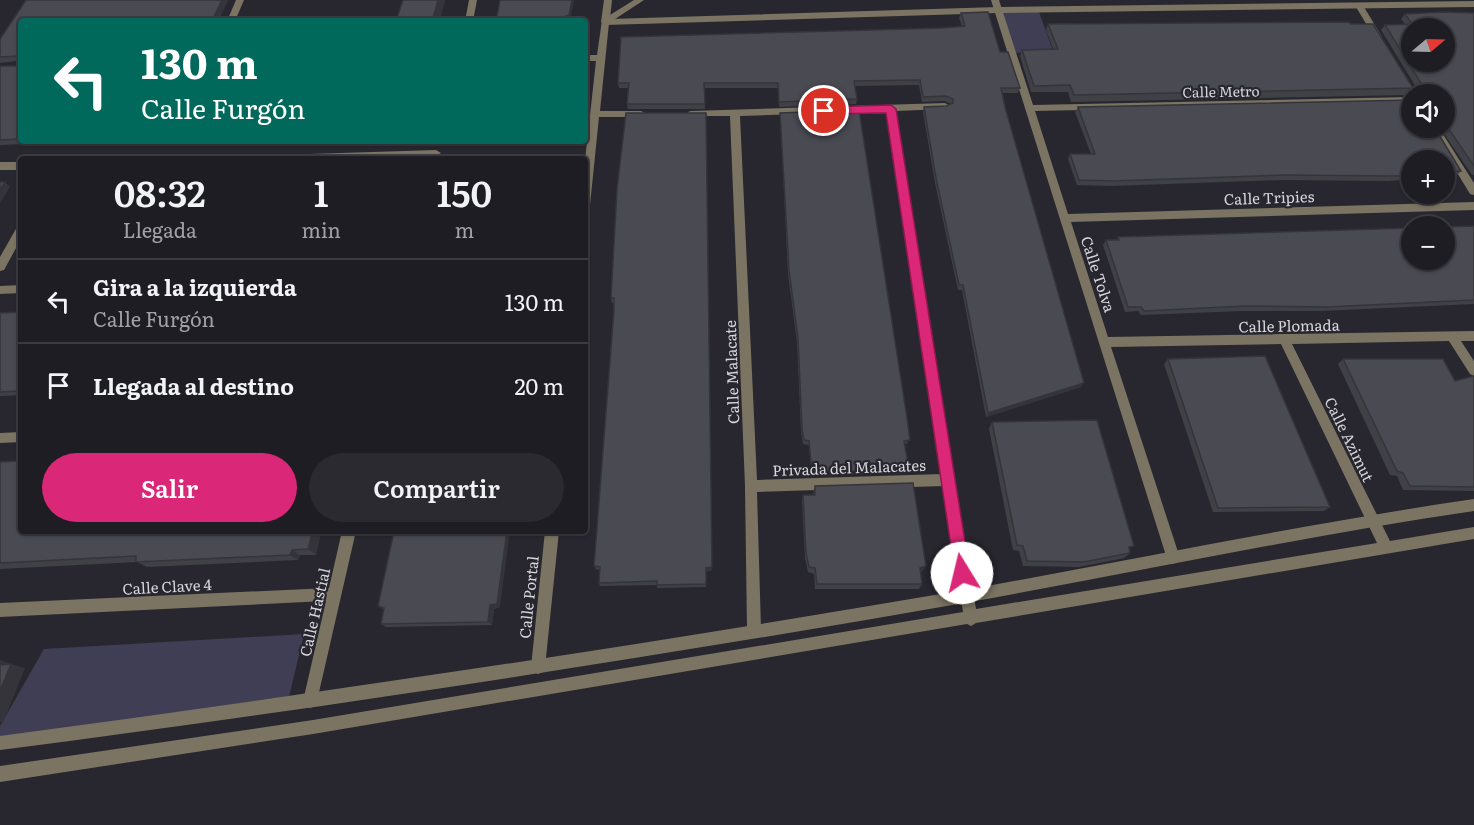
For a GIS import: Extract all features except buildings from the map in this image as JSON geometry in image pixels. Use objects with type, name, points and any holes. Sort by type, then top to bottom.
[{"type":"street","points":[[232,18],[240,0]]},
{"type":"street","points":[[470,18],[473,0]]},
{"type":"street","points":[[588,175],[608,0]]},
{"type":"street","points":[[605,22],[640,0]]},
{"type":"street","points":[[605,22],[997,5],[1360,7],[1474,4]]},
{"type":"street","name":"Calle Tolva","points":[[997,5],[1173,558]]},
{"type":"street","points":[[1360,7],[1384,46]]},
{"type":"street","points":[[588,57],[601,58]]},
{"type":"street","name":"Calle Metro","points":[[1031,108],[1401,100]]},
{"type":"street","points":[[677,114],[945,106]]},
{"type":"street","points":[[891,109],[971,619]]},
{"type":"street","points":[[594,114],[653,114]]},
{"type":"street","name":"Calle Malacate","points":[[735,114],[751,486],[754,629]]},
{"type":"street","points":[[1440,138],[1474,191]]},
{"type":"street","points":[[0,166],[18,166]]},
{"type":"street","name":"Calle Tripies","points":[[1066,218],[1474,206]]},
{"type":"street","points":[[0,267],[18,235]]},
{"type":"street","points":[[0,290],[18,289]]},
{"type":"street","points":[[1452,336],[1474,371]]},
{"type":"street","name":"Calle Plomada","points":[[1105,342],[1285,341],[1474,336]]},
{"type":"street","name":"Calle Azimut","points":[[1285,341],[1371,520],[1388,549]]},
{"type":"street","points":[[0,438],[18,437]]},
{"type":"street","name":"Privada del Malacates","points":[[751,486],[948,480]]},
{"type":"street","points":[[0,743],[538,667],[754,629],[966,596],[1371,520],[1474,505]]},
{"type":"street","points":[[0,774],[313,727],[971,619],[1474,533]]},
{"type":"street","name":"Calle Hastial","points":[[310,701],[348,534]]},
{"type":"street","name":"Calle Portal","points":[[538,667],[552,534]]},
{"type":"street","name":"Calle Clave 4","points":[[0,610],[335,594]]},
{"type":"shaded area","points":[[1038,9],[1053,51],[1016,53],[998,10]]},
{"type":"shaded area","points":[[304,634],[287,705],[0,743],[0,726],[44,649]]},
{"type":"route","points":[[824,111],[891,109],[962,573]]}]
